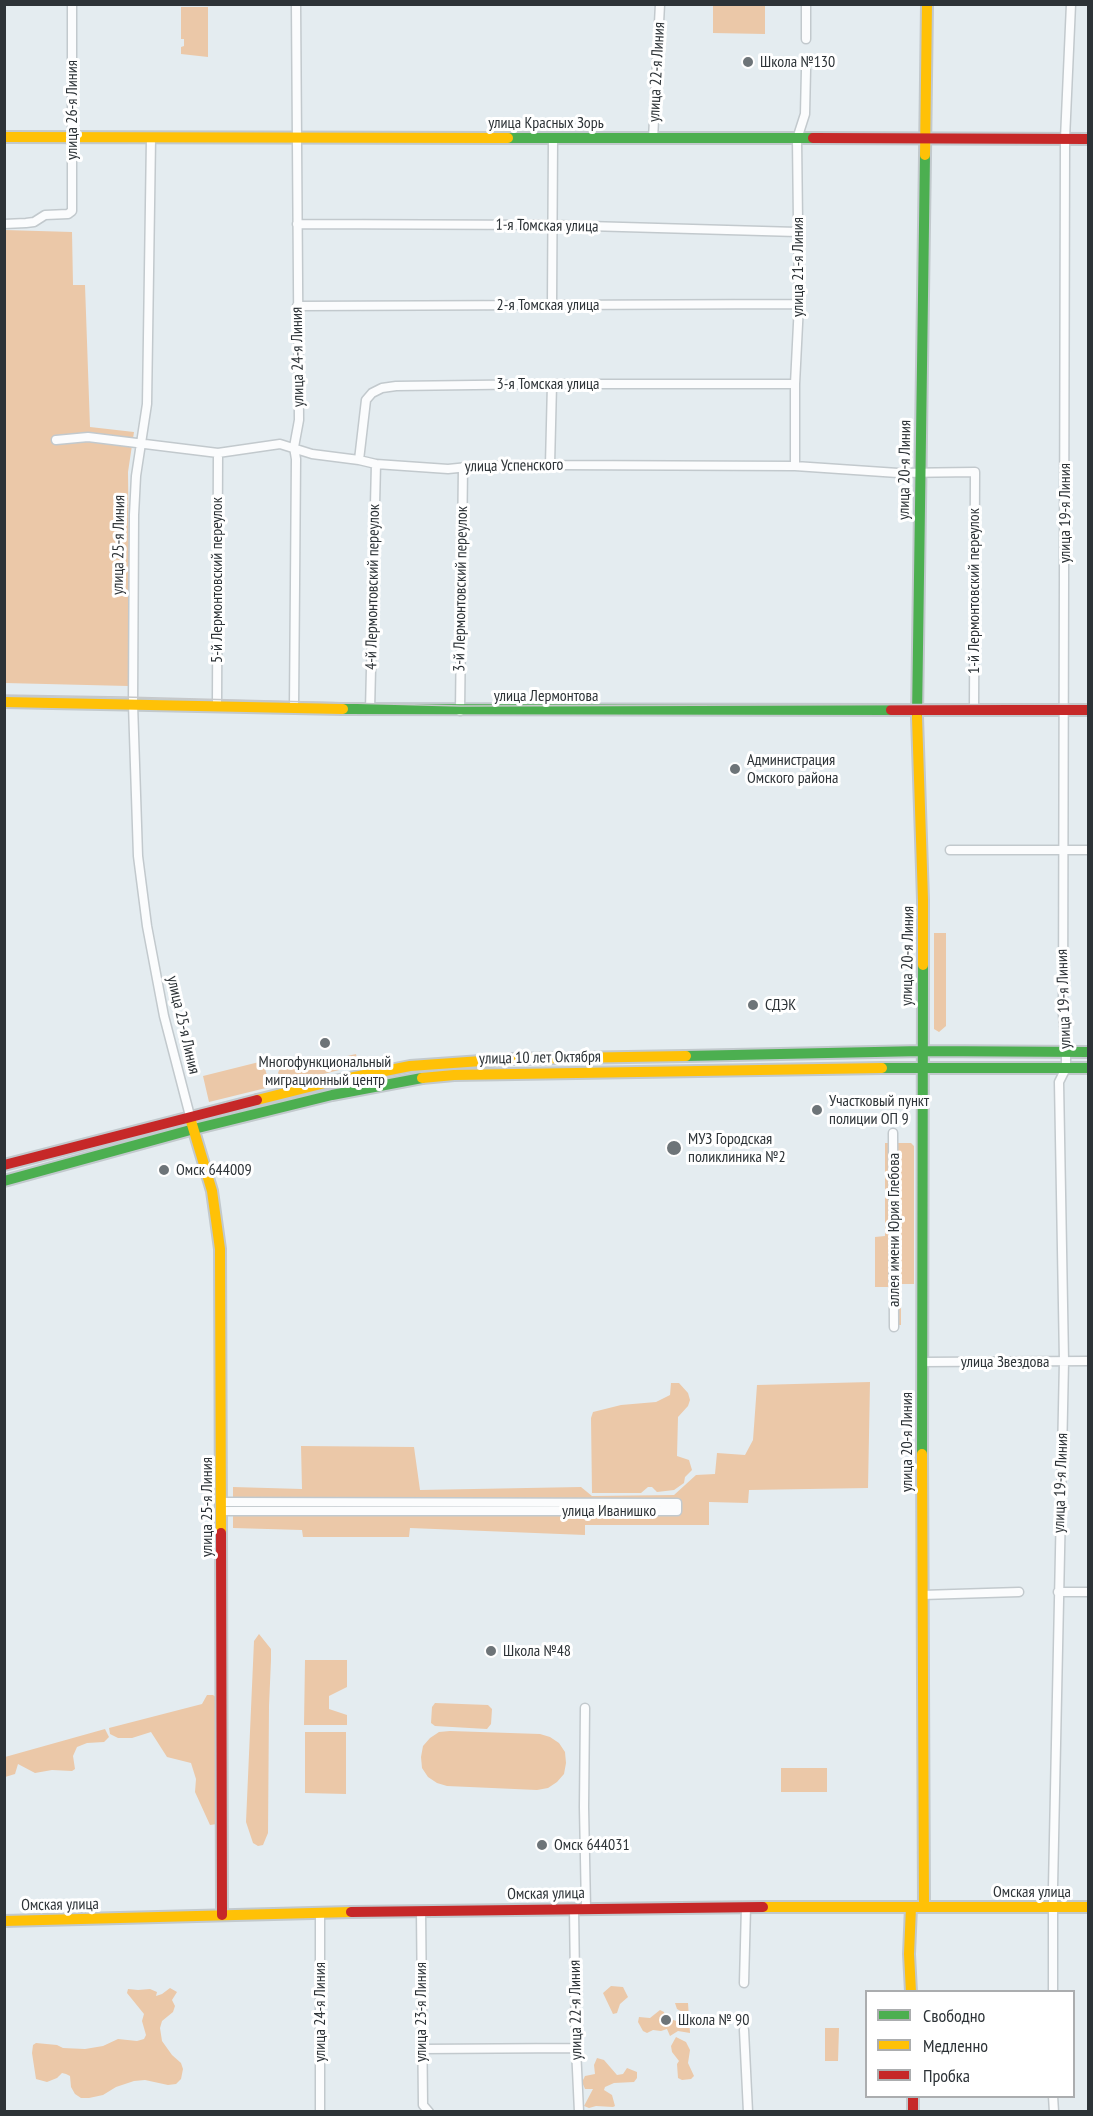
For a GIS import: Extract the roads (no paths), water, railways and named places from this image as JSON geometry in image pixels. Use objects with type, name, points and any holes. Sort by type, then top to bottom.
[{"type":"main road","name":"улица 20-я Линия","points":[[924,1907],[923,876],[917,710],[927,4]]},
{"type":"main road","name":"улица Красных Зорь","points":[[4,137],[1089,139]]},
{"type":"main road","name":"улица Лермонтова","points":[[4,702],[460,711],[1089,710]]},
{"type":"main road","name":"улица 10 лет Октября","points":[[4,1165],[329,1082],[410,1066],[510,1059],[922,1052],[1089,1052]]},
{"type":"main road","name":"улица 10 лет Октября","points":[[4,1181],[194,1130],[377,1086],[454,1075],[922,1068],[1089,1068]]},
{"type":"main road","name":"улица 25-я Линия","points":[[190,1116],[212,1191],[220,1249],[222,1915]]},
{"type":"main road","name":"Омская улица","points":[[4,1921],[320,1912],[746,1907],[1089,1907]]},
{"type":"main road","points":[[911,1907],[909,1954],[911,1990]]},
{"type":"street","name":"улица 26-я Линия","points":[[4,224],[34,222],[45,215],[68,214],[72,211],[72,4]]},
{"type":"street","name":"улица 24-я Линия","points":[[294,708],[296,474],[294,447],[298,420],[296,4]]},
{"type":"street","name":"улица 22-я Линия","points":[[653,138],[660,4]]},
{"type":"street","points":[[806,4],[806,39]]},
{"type":"street","name":"улица 19-я Линия","points":[[1053,1990],[1058,1592],[1064,1361],[1059,1082],[1066,1068],[1063,1014],[1065,139],[1071,4]]},
{"type":"street","name":"улица 21-я Линия","points":[[795,466],[795,384],[799,304],[797,139],[805,114],[806,70]]},
{"type":"street","name":"улица 25-я Линия","points":[[151,138],[147,404],[136,476],[134,515],[133,704],[141,884],[164,1016],[190,1116]]},
{"type":"street","points":[[552,304],[554,138]]},
{"type":"street","name":"1-я Томская улица","points":[[297,224],[553,225],[797,232]]},
{"type":"street","name":"2-я Томская улица","points":[[297,306],[799,304]]},
{"type":"street","points":[[550,465],[552,384]]},
{"type":"street","name":"3-я Томская улица","points":[[359,460],[366,400],[372,393],[382,388],[552,384],[795,384]]},
{"type":"street","name":"улица Успенского","points":[[56,440],[88,437],[218,453],[272,444],[294,447],[301,452],[376,464],[439,468],[550,465],[795,466],[898,472],[975,472]]},
{"type":"street","name":"5-й Лермонтовский переулок","points":[[217,706],[218,453]]},
{"type":"street","name":"4-й Лермонтовский переулок","points":[[369,710],[376,464]]},
{"type":"street","name":"3-й Лермонтовский переулок","points":[[460,711],[463,467]]},
{"type":"street","name":"1-й Лермонтовский переулок","points":[[974,710],[975,472]]},
{"type":"street","points":[[950,850],[1089,850]]},
{"type":"street","name":"аллея имени Юрия Глебова","points":[[893,1133],[894,1327]]},
{"type":"street","name":"улица Звездова","points":[[922,1362],[1089,1361]]},
{"type":"street","name":"улица Иванишко","points":[[677,1503],[677,1511],[222,1507],[677,1503]]},
{"type":"street","points":[[922,1595],[1019,1592]]},
{"type":"street","points":[[1058,1592],[1089,1592]]},
{"type":"street","points":[[585,1708],[586,1909]]},
{"type":"street","points":[[744,1983],[746,1907]]},
{"type":"street","name":"улица 22-я Линия","points":[[574,1909],[579,2112]]},
{"type":"street","name":"улица 23-я Линия","points":[[421,1911],[423,2105],[429,2112]]},
{"type":"street","name":"улица 24-я Линия","points":[[320,1912],[320,2112]]},
{"type":"street","points":[[744,2030],[748,2112]]},
{"type":"street","points":[[421,2049],[576,2048]]},
{"type":"tram line","points":[[4,695],[460,706],[1088,704]]},
{"type":"place","name":"Школа №130","points":[[748,62]]},
{"type":"place","name":"Администрация Омского района","points":[[735,769]]},
{"type":"place","name":"СДЭК","points":[[753,1005]]},
{"type":"place","name":"Многофункциональный миграционный центр","points":[[325,1043]]},
{"type":"place","name":"Участковый пункт полиции ОП 9","points":[[817,1110]]},
{"type":"place","name":"МУЗ Городская поликлиника №2","points":[[674,1148]]},
{"type":"place","name":"Омск 644009","points":[[164,1170]]},
{"type":"place","name":"Школа №48","points":[[491,1651]]},
{"type":"place","name":"Омск 644031","points":[[542,1845]]},
{"type":"place","name":"Школа № 90","points":[[666,2020]]}]
